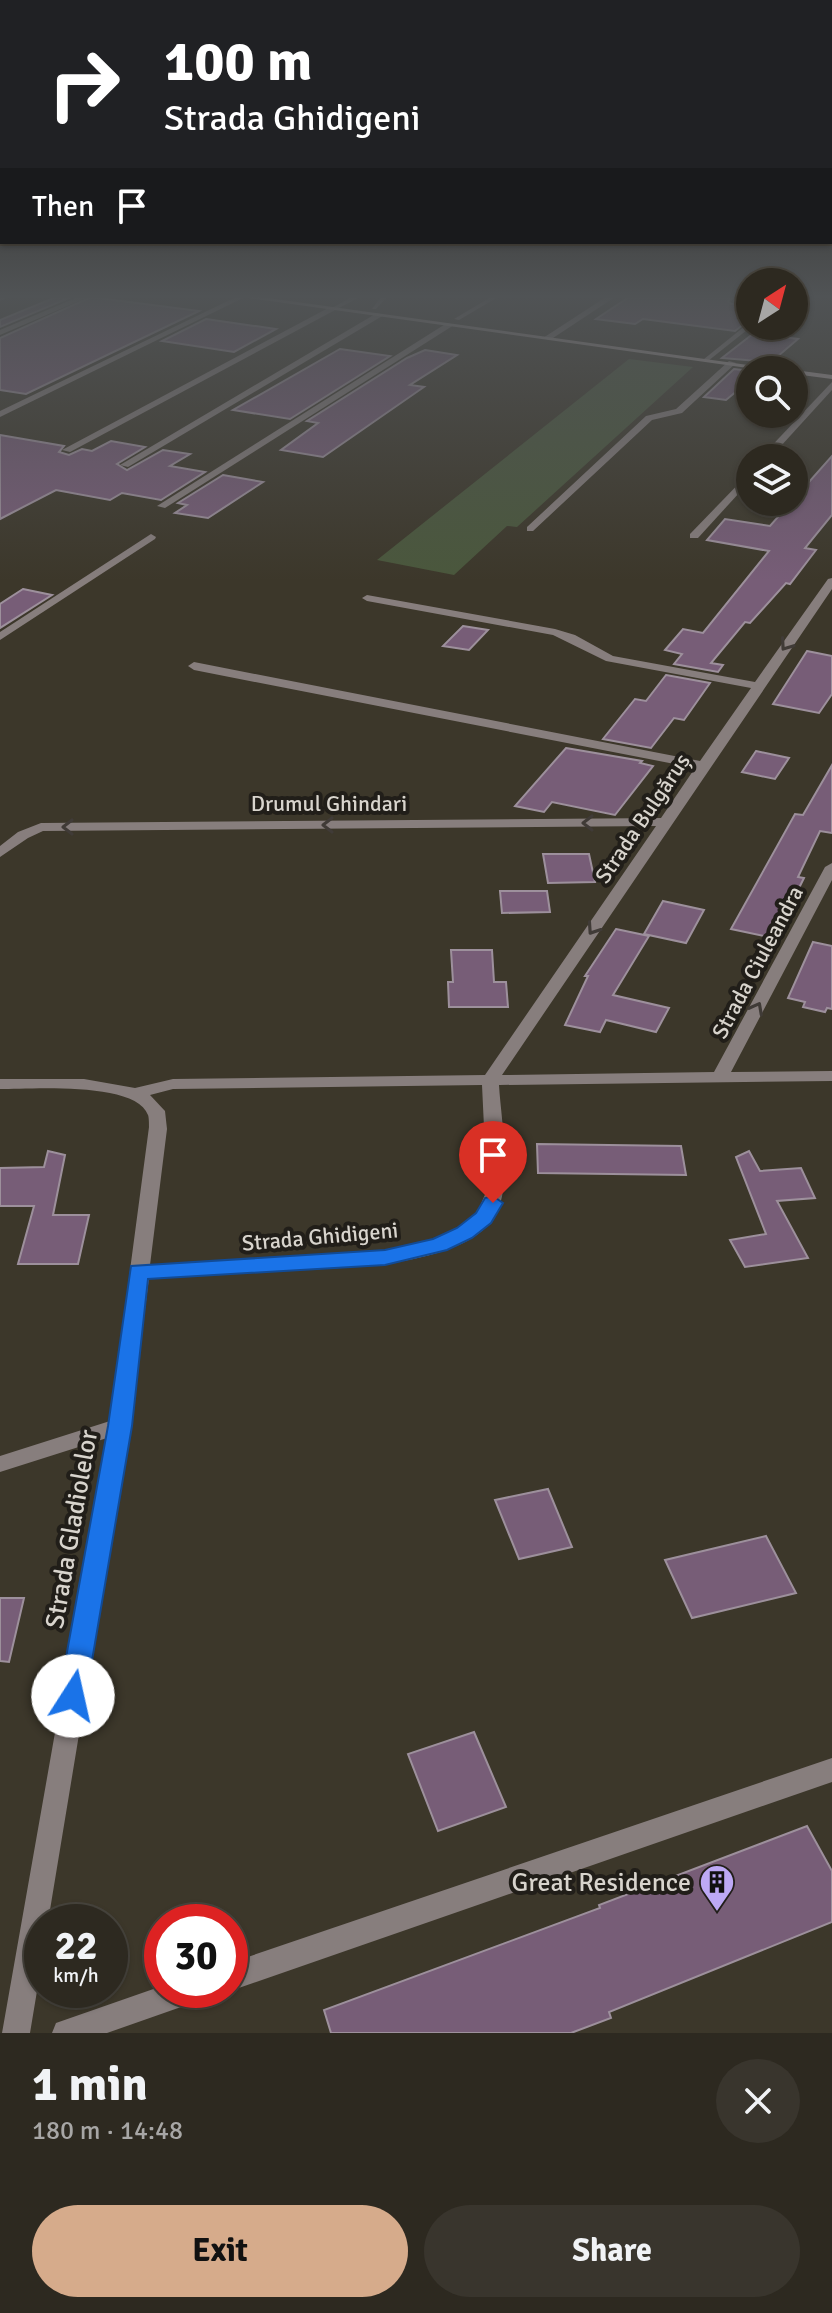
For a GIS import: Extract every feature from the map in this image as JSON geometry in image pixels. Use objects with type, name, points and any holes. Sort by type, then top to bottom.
[{"type":"street","points":[[0,414],[46,392]]},
{"type":"street","points":[[67,450],[177,392]]},
{"type":"street","points":[[125,465],[245,392]]},
{"type":"street","points":[[162,506],[342,392]]},
{"type":"street","points":[[778,444],[826,392]]},
{"type":"street","points":[[694,536],[736,490]]},
{"type":"street","points":[[0,637],[151,537]]},
{"type":"street","name":"Strada Bulgăruș","points":[[490,1080],[832,581]]},
{"type":"street","points":[[367,598],[555,632],[583,642],[598,655],[610,659],[758,686]]},
{"type":"street","points":[[194,666],[704,766]]},
{"type":"street","name":"Drumul Ghindari","points":[[0,853],[23,835],[41,827],[666,822]]},
{"type":"street","name":"Strada Ciuleandra","points":[[720,1077],[832,867]]},
{"type":"street","points":[[133,1094],[173,1084],[832,1076]]},
{"type":"street","name":"Strada Ghidigeni","points":[[138,1272],[385,1258],[439,1245],[465,1233],[484,1218],[496,1190],[490,1080]]},
{"type":"street","points":[[0,1084],[116,1087],[133,1094],[156,1111],[158,1129],[138,1272]]},
{"type":"street","name":"Strada Gladiolelor","points":[[16,2033],[120,1426],[138,1272]]},
{"type":"street","points":[[0,1464],[120,1426]]},
{"type":"street","points":[[248,1971],[832,1770]]},
{"type":"street","points":[[66,2033],[144,2006]]},
{"type":"lane","points":[[530,529],[649,418],[679,411],[700,392]]},
{"type":"green space","points":[[588,392],[666,392],[517,527],[507,526],[454,575],[377,560]]},
{"type":"building","points":[[265,392],[333,392],[290,419],[233,410]]},
{"type":"building","points":[[353,392],[417,392],[323,457],[281,450],[318,423],[307,421]]},
{"type":"building","points":[[709,392],[736,392],[726,400],[704,397]]},
{"type":"building","points":[[0,435],[64,446],[59,452],[69,455],[82,449],[92,451],[111,441],[145,447],[117,464],[127,470],[163,450],[190,454],[170,466],[205,472],[161,500],[122,493],[110,500],[56,490],[0,519]]},
{"type":"building","points":[[832,456],[832,515],[805,548],[816,550],[790,584],[786,583],[750,623],[745,622],[711,663],[723,665],[718,672],[674,664],[682,654],[665,650],[683,629],[703,633],[769,551],[707,540],[725,519],[770,526],[779,516],[808,516],[808,483]]},
{"type":"building","points":[[223,475],[263,482],[208,518],[175,513],[187,505],[178,503]]},
{"type":"building","points":[[23,589],[52,595],[0,628],[0,604]]},
{"type":"building","points":[[463,626],[488,630],[469,650],[443,646]]},
{"type":"building","points":[[807,651],[832,656],[832,694],[819,713],[773,704]]},
{"type":"building","points":[[666,675],[710,683],[684,720],[674,718],[651,748],[603,739],[635,699],[646,701]]},
{"type":"building","points":[[566,748],[642,761],[640,763],[653,766],[615,815],[552,802],[544,812],[515,806]]},
{"type":"building","points":[[756,751],[789,758],[775,779],[742,772]]},
{"type":"building","points":[[832,765],[832,833],[820,831],[798,877],[804,878],[774,938],[731,929],[795,814],[803,815]]},
{"type":"building","points":[[543,854],[589,854],[595,882],[548,883]]},
{"type":"building","points":[[500,891],[547,891],[550,912],[502,913]]},
{"type":"building","points":[[663,901],[704,910],[686,943],[644,934]]},
{"type":"building","points":[[616,929],[649,936],[613,995],[669,1008],[656,1032],[606,1020],[600,1032],[565,1025],[588,976],[585,976]]},
{"type":"building","points":[[813,942],[832,946],[832,1009],[827,1008],[825,1012],[803,1007],[805,1002],[788,998]]},
{"type":"building","points":[[451,950],[492,950],[494,982],[506,982],[508,1007],[449,1007],[448,982],[453,982]]},
{"type":"building","points":[[537,1144],[681,1146],[686,1175],[538,1173]]},
{"type":"building","points":[[48,1151],[65,1155],[53,1215],[89,1215],[78,1264],[18,1264],[34,1206],[0,1206],[0,1168],[44,1167]]},
{"type":"building","points":[[749,1151],[760,1171],[801,1168],[815,1198],[777,1201],[808,1258],[745,1267],[730,1240],[766,1234],[736,1157]]},
{"type":"building","points":[[548,1489],[572,1547],[519,1559],[495,1500]]},
{"type":"building","points":[[766,1536],[796,1593],[692,1618],[665,1560]]},
{"type":"building","points":[[0,1598],[24,1598],[9,1662],[0,1661]]},
{"type":"building","points":[[474,1732],[506,1807],[438,1831],[408,1754]]},
{"type":"building","points":[[807,1826],[832,1871],[832,1922],[609,2012],[611,2018],[571,2033],[331,2033],[324,2010],[600,1908],[599,1905]]},
{"type":"place","name":"Great Residence","points":[[717,1913]]},
{"type":"route","points":[[73,1696],[120,1426],[138,1272],[385,1258],[439,1245],[465,1233],[484,1218],[493,1203]]}]
